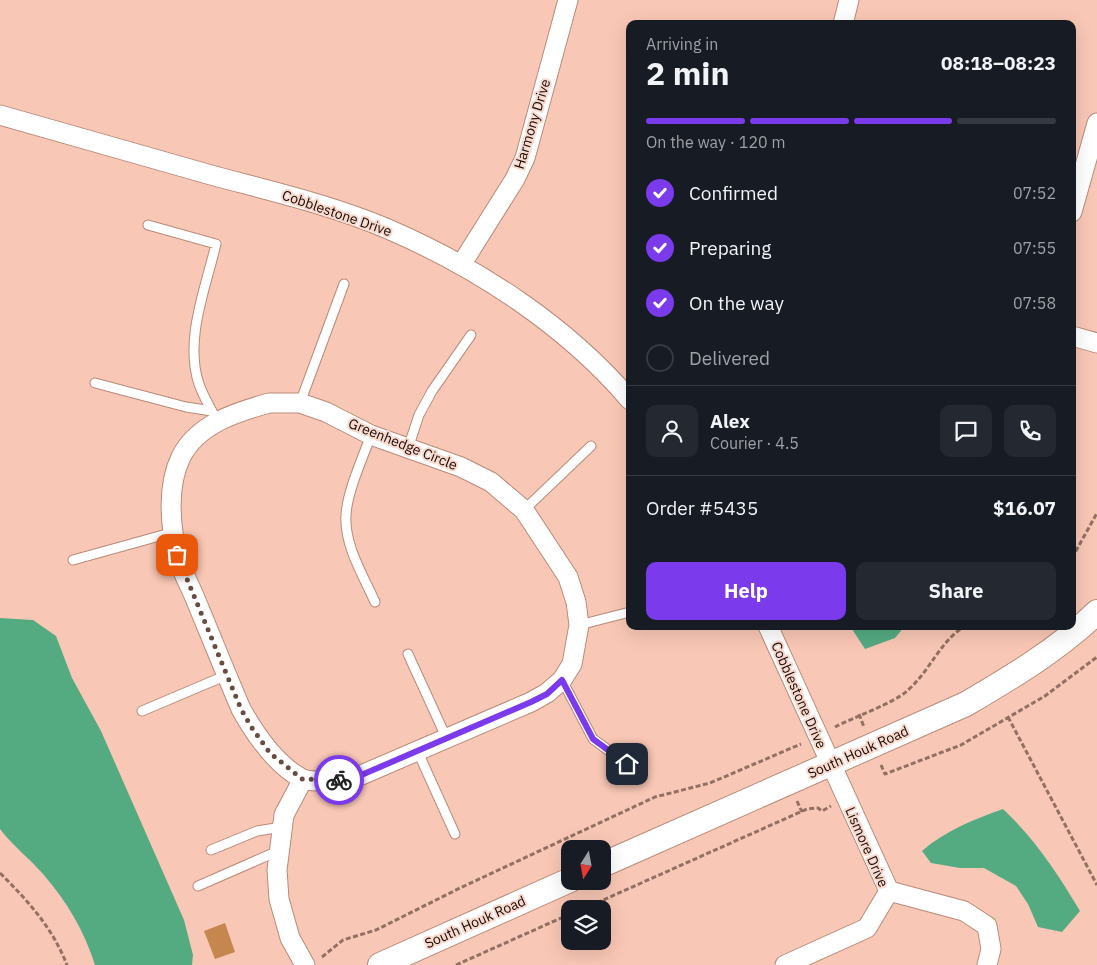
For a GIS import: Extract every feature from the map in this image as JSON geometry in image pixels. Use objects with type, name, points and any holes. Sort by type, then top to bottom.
[{"type":"street","name":"Harmony Drive","points":[[462,265],[515,179],[525,158],[568,0]]},
{"type":"street","points":[[844,20],[849,0]]},
{"type":"street","name":"Cobblestone Drive","points":[[0,115],[331,208],[387,228],[462,265],[539,316],[584,354],[626,396]]},
{"type":"street","points":[[1076,198],[1097,123]]},
{"type":"street","points":[[1076,337],[1097,343]]},
{"type":"street","name":"Greenhedge Circle","points":[[269,403],[300,403],[326,412],[371,435],[461,467],[492,482],[524,510],[568,577],[576,602],[579,625],[572,664],[562,680],[547,694],[359,776],[337,780],[302,779],[270,753],[252,728],[227,675],[177,555],[172,482],[181,456],[215,416],[269,403]]},
{"type":"street","name":"South Houk Road","points":[[1076,630],[1097,612]]},
{"type":"street","name":"Cobblestone Drive","points":[[770,630],[830,765]]},
{"type":"street","name":"South Houk Road","points":[[611,861],[966,704],[1017,674],[1057,646],[1076,630]]},
{"type":"street","name":"Lismore Drive","points":[[785,965],[867,928],[889,890],[830,765]]},
{"type":"street","points":[[302,779],[284,815],[278,851],[279,899],[290,938],[310,963]]},
{"type":"street","name":"South Houk Road","points":[[380,965],[561,884]]},
{"type":"street","points":[[889,890],[964,911],[987,926],[992,949],[987,965]]},
{"type":"lane","points":[[148,225],[216,244],[195,342],[195,367],[199,384],[215,416]]},
{"type":"lane","points":[[300,403],[344,284]]},
{"type":"lane","points":[[408,448],[420,414],[432,390],[471,335]]},
{"type":"lane","points":[[95,383],[215,416]]},
{"type":"lane","points":[[371,435],[357,472],[346,515],[351,550],[375,602]]},
{"type":"lane","points":[[524,510],[590,446]]},
{"type":"lane","points":[[73,560],[174,532]]},
{"type":"lane","points":[[579,625],[626,613]]},
{"type":"lane","points":[[408,654],[446,737]]},
{"type":"lane","points":[[142,711],[227,675]]},
{"type":"lane","points":[[562,680],[593,739],[627,764]]},
{"type":"lane","points":[[417,750],[455,834]]},
{"type":"lane","points":[[211,850],[257,831],[282,826]]},
{"type":"lane","points":[[198,886],[278,851]]},
{"type":"path","points":[[1076,551],[1097,513]]},
{"type":"path","points":[[310,963],[343,940],[376,930],[460,888],[655,797],[710,784],[817,737],[859,714],[905,693],[921,678],[950,635],[958,630]]},
{"type":"path","points":[[885,774],[961,745],[1045,696],[1097,657]]},
{"type":"path","points":[[1008,717],[1097,885]]},
{"type":"path","points":[[603,900],[807,809],[818,808],[822,812],[846,799]]},
{"type":"path","points":[[0,873],[43,920],[57,940],[67,965]]},
{"type":"path","points":[[456,965],[561,918]]},
{"type":"shaded area","points":[[0,618],[33,620],[56,636],[72,678],[101,731],[184,920],[193,955],[192,965],[95,965],[80,928],[60,895],[43,874],[0,829]]},
{"type":"shaded area","points":[[853,630],[902,630],[895,638],[865,649]]},
{"type":"shaded area","points":[[1003,809],[1015,820],[1045,857],[1080,911],[1062,932],[1038,927],[1028,904],[1016,886],[984,868],[960,868],[931,863],[922,851],[950,831]]},
{"type":"building","points":[[225,923],[235,952],[215,959],[204,931]]},
{"type":"way so far","points":[[177,555],[241,709],[252,728],[270,753],[302,779],[339,780]]},
{"type":"route","points":[[339,780],[359,776],[531,702],[547,694],[562,680],[593,739],[627,764]]}]
